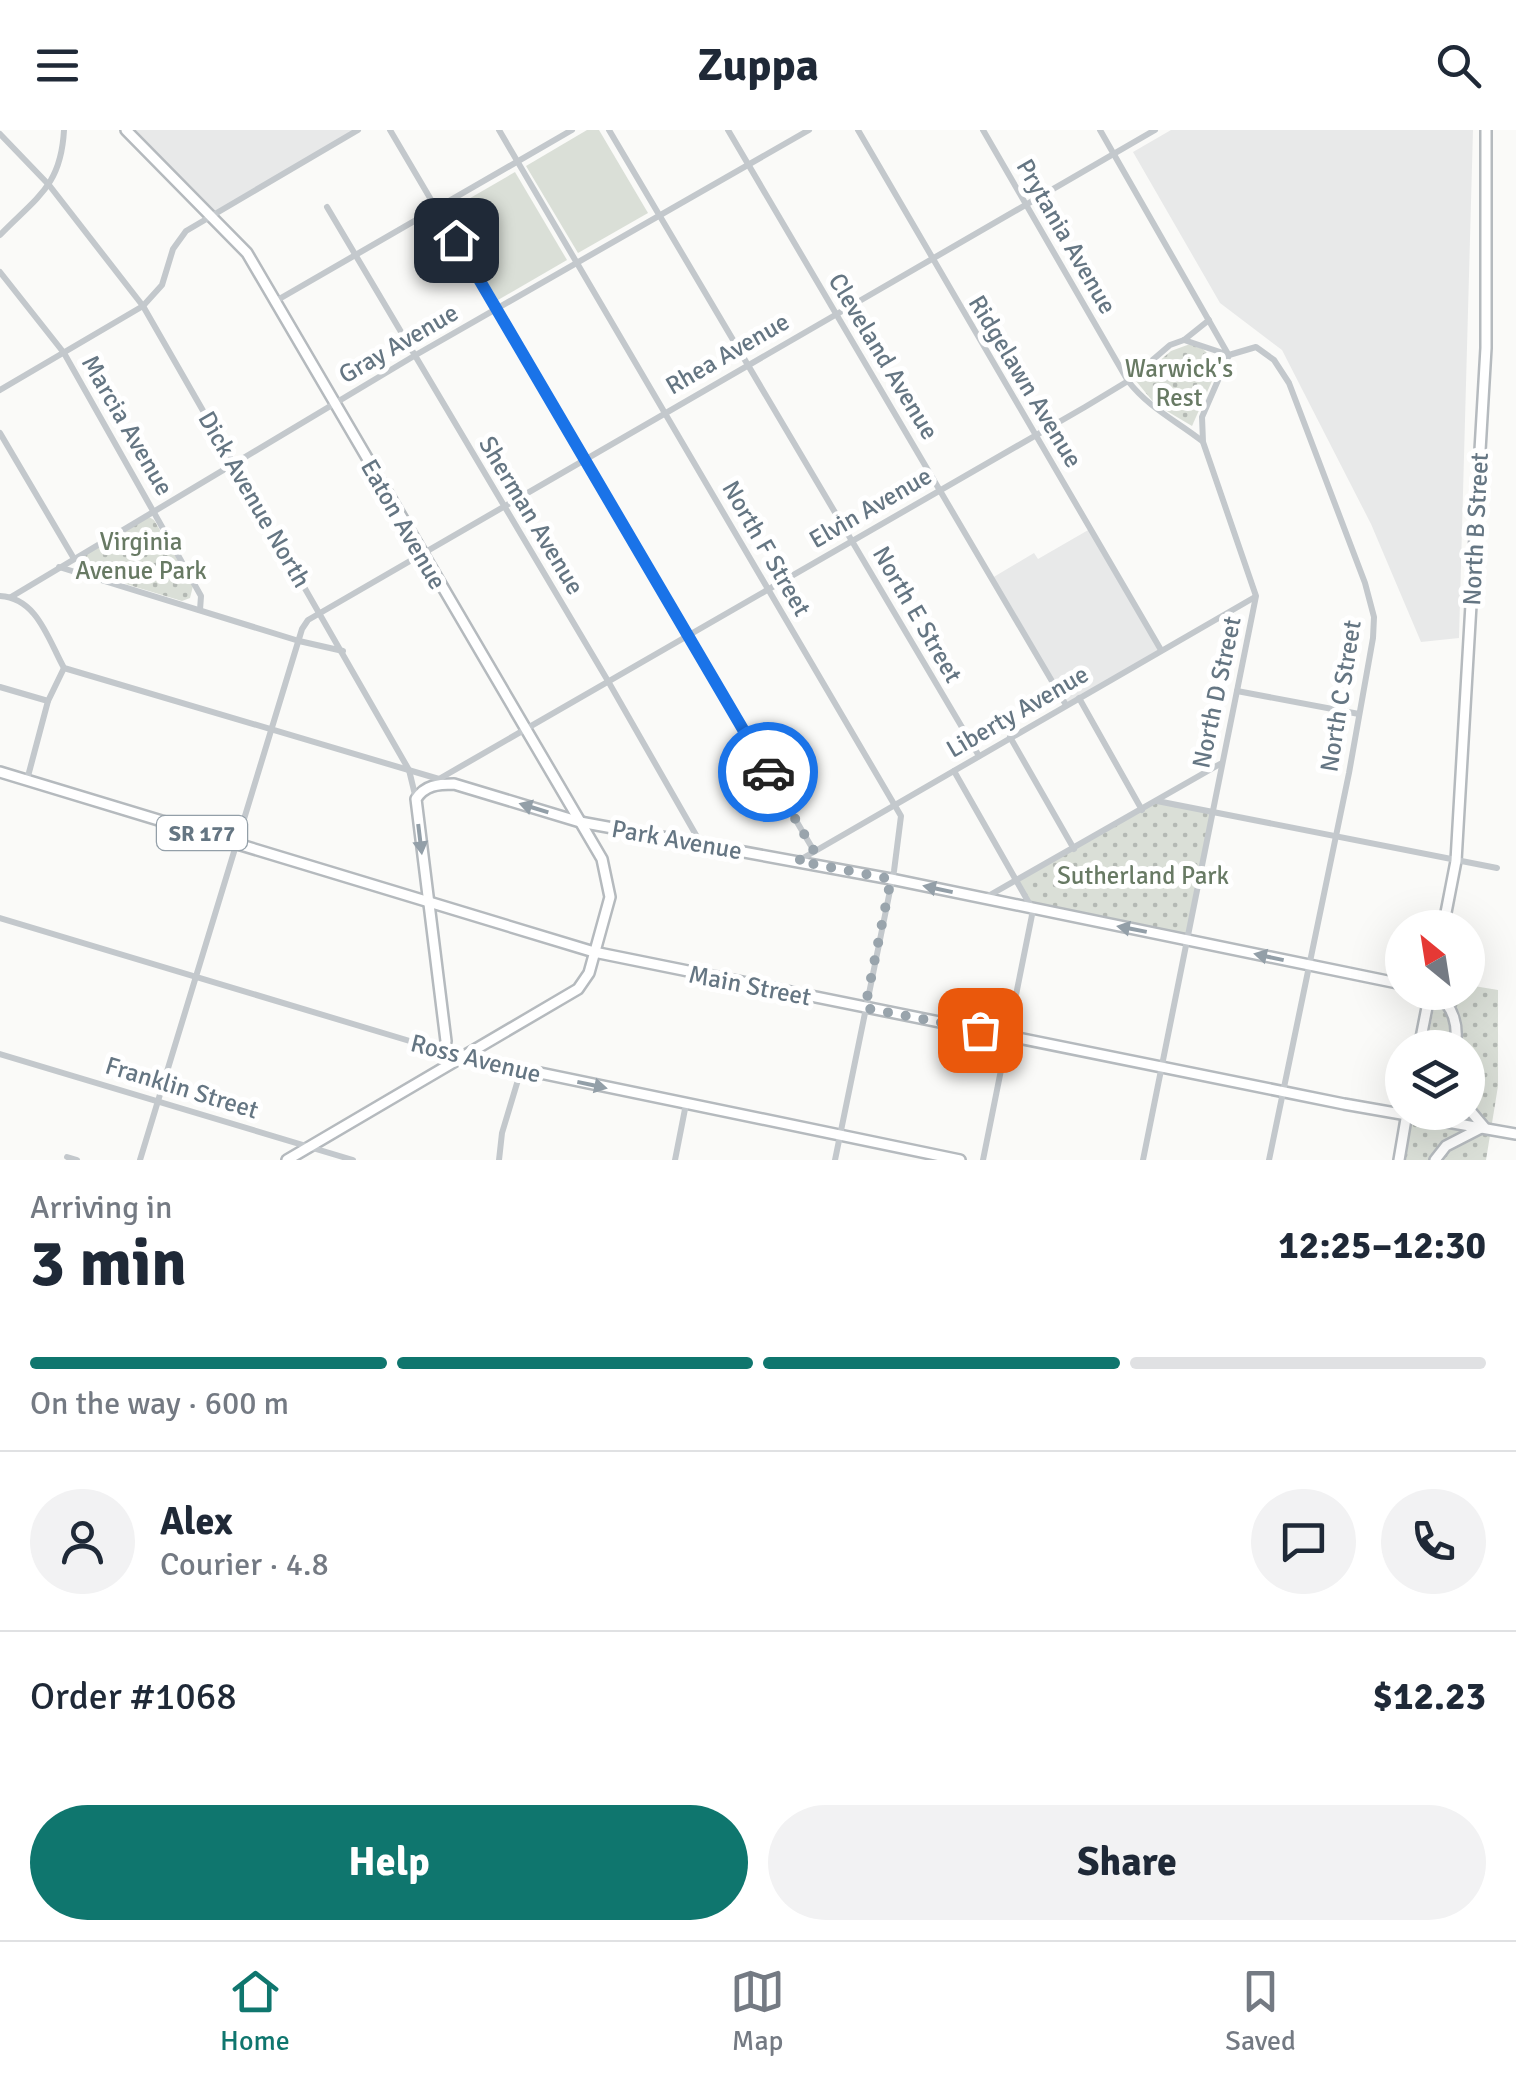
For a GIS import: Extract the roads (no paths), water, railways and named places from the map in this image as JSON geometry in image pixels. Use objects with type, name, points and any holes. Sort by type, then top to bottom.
[{"type":"main road","name":"Eaton Avenue","points":[[126,130],[246,253],[602,859],[610,892],[590,974],[578,988],[311,1151],[287,1160]]},
{"type":"main road","name":"North B Street","points":[[1446,910],[1456,861],[1486,348],[1486,130]]},
{"type":"main road","name":"Main Street","points":[[0,772],[594,952],[1385,1110]]},
{"type":"main road","name":"Park Avenue","points":[[454,784],[580,822],[891,879],[1385,981]]},
{"type":"main road","points":[[416,799],[430,786],[454,784]]},
{"type":"main road","name":"Dick Avenue North","points":[[416,799],[446,1041],[444,1052]]},
{"type":"main road","name":"Ross Avenue","points":[[463,1057],[960,1160]]},
{"type":"main road","name":"Main Street","points":[[1487,1128],[1516,1134]]},
{"type":"main road","points":[[1435,1160],[1446,1146],[1487,1128]]},
{"type":"main road","points":[[1399,1160],[1404,1130]]},
{"type":"street","points":[[0,235],[48,185],[63,154],[64,130]]},
{"type":"street","points":[[0,390],[143,306],[162,285],[179,239],[209,215],[358,130]]},
{"type":"street","points":[[390,130],[814,851]]},
{"type":"street","name":"North F Street","points":[[500,130],[895,804],[902,825],[835,1160]]},
{"type":"street","points":[[274,302],[572,130]]},
{"type":"street","name":"North E Street","points":[[609,130],[979,756]]},
{"type":"street","name":"Cleveland Avenue","points":[[728,130],[1066,705]]},
{"type":"street","name":"Gray Avenue","points":[[11,596],[414,356],[809,130]]},
{"type":"street","name":"Ridgelawn Avenue","points":[[858,130],[1162,650]]},
{"type":"street","name":"Prytania Avenue","points":[[982,130],[1128,381],[1146,403],[1203,442]]},
{"type":"street","points":[[1100,130],[1229,355]]},
{"type":"street","name":"Rhea Avenue","points":[[321,612],[1154,130]]},
{"type":"street","name":"Dick Avenue North","points":[[0,134],[48,185],[143,306],[409,770],[416,799]]},
{"type":"street","name":"Sherman Avenue","points":[[327,207],[700,844]]},
{"type":"street","name":"Marcia Avenue","points":[[0,272],[64,353],[201,596],[200,610]]},
{"type":"street","name":"Elvin Avenue","points":[[439,779],[1128,381],[1170,345],[1184,340],[1209,320]]},
{"type":"street","name":"North C Street","points":[[1184,340],[1229,355],[1246,348],[1265,350],[1289,383],[1365,583],[1375,626],[1269,1160]]},
{"type":"street","name":"North D Street","points":[[1143,1160],[1256,596],[1203,442],[1202,418],[1229,355]]},
{"type":"street","points":[[0,433],[72,557]]},
{"type":"street","points":[[58,566],[342,651]]},
{"type":"street","points":[[0,596],[11,596],[30,606],[64,668],[48,702],[28,780]]},
{"type":"street","name":"Liberty Avenue","points":[[798,861],[1256,596]]},
{"type":"street","points":[[140,1160],[299,641],[308,620],[321,612]]},
{"type":"street","name":"Park Avenue","points":[[64,668],[454,784]]},
{"type":"street","points":[[0,687],[48,702]]},
{"type":"street","points":[[1237,690],[1359,714]]},
{"type":"street","points":[[1079,698],[1142,810]]},
{"type":"street","points":[[1010,737],[1074,848]]},
{"type":"street","points":[[983,899],[1221,763]]},
{"type":"street","points":[[954,771],[1033,910],[982,1160]]},
{"type":"street","points":[[1157,801],[1497,868]]},
{"type":"street","name":"Ross Avenue","points":[[0,918],[463,1057]]},
{"type":"street","name":"Franklin Street","points":[[0,1054],[311,1151],[353,1160]]},
{"type":"street","points":[[499,1160],[502,1133],[521,1070]]},
{"type":"street","points":[[675,1160],[686,1104]]},
{"type":"street","points":[[67,1157],[77,1160]]},
{"type":"park label","name":"Warwick's Rest","points":[[1179,382]]},
{"type":"park label","name":"Virginia Avenue Park","points":[[141,556]]},
{"type":"park label","name":"Sutherland Park","points":[[1143,875]]}]
